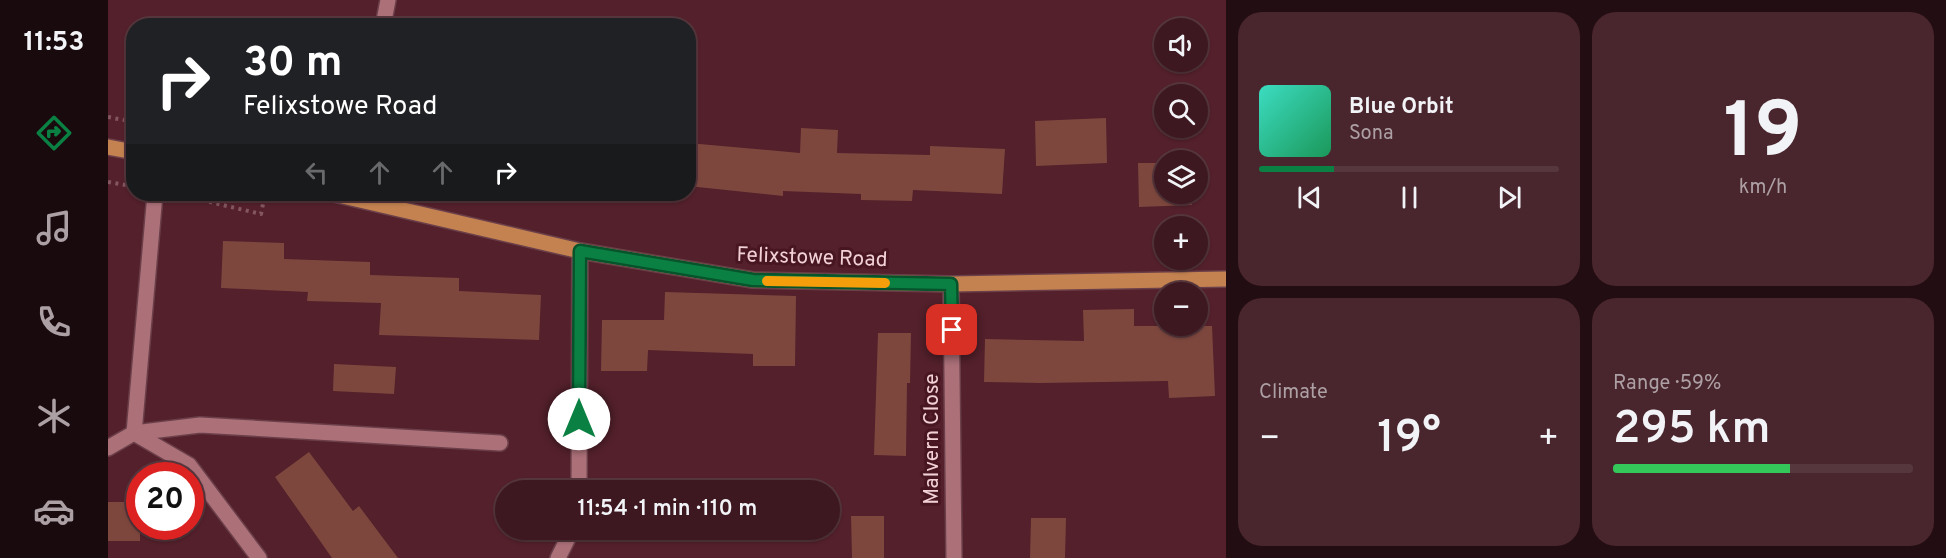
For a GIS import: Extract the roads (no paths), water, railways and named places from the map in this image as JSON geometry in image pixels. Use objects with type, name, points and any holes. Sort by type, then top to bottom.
[{"type":"main road","points":[[108,147],[126,150]]},
{"type":"main road","name":"Felixstowe Road","points":[[373,201],[580,251],[753,280],[951,284],[1226,279]]},
{"type":"street","points":[[385,18],[388,0]]},
{"type":"street","points":[[134,433],[154,201]]},
{"type":"street","points":[[579,480],[580,251]]},
{"type":"street","name":"Malvern Close","points":[[951,284],[954,558]]},
{"type":"street","points":[[108,448],[134,433],[200,425],[500,443]]},
{"type":"street","points":[[134,433],[189,465],[259,558]]},
{"type":"street","points":[[558,558],[567,540]]}]
